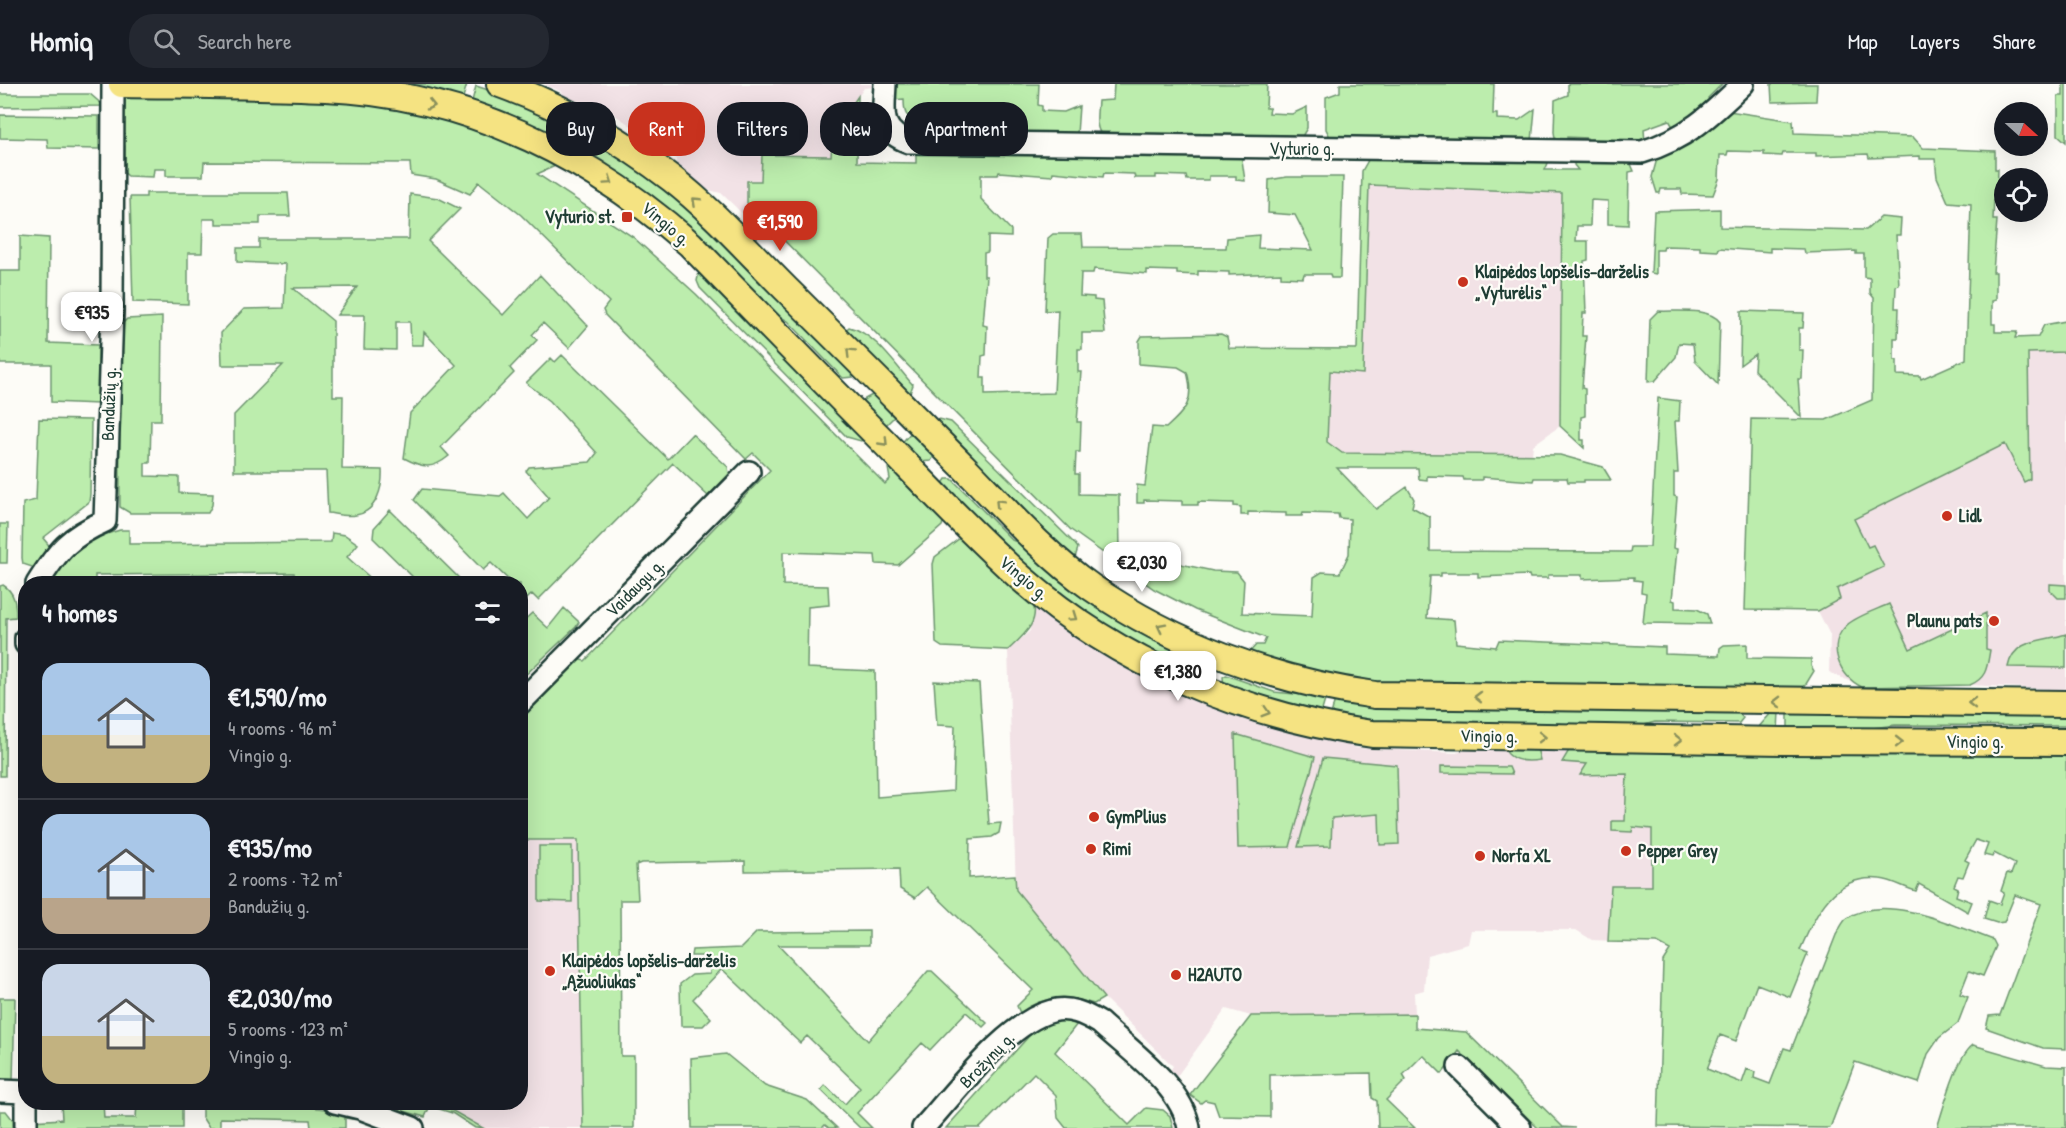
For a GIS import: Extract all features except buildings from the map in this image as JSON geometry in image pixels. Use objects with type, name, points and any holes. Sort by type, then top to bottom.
[{"type":"main road","name":"Vingio g.","points":[[122,84],[327,88],[365,92],[441,107],[518,131],[578,161],[651,210],[690,244],[922,481],[1022,579],[1072,616],[1150,665],[1217,694],[1284,718],[1372,734],[1731,741],[2066,742]]},
{"type":"main road","name":"Vingio g.","points":[[500,84],[563,109],[595,125],[673,180],[871,372],[1041,545],[1090,586],[1127,610],[1233,660],[1295,681],[1375,695],[1747,702],[2066,704]]},
{"type":"main road","points":[[843,400],[871,372]]},
{"type":"main road","points":[[922,481],[950,453]]},
{"type":"main road","points":[[1217,694],[1216,679],[1220,670],[1233,660]]},
{"type":"main road","points":[[1731,741],[1745,728],[1749,720],[1747,702]]},
{"type":"street","name":"Bandužių g.","points":[[42,576],[53,557],[78,533],[105,521],[112,311],[112,84]]},
{"type":"street","name":"Vyturio g.","points":[[885,84],[884,119],[887,127],[894,135],[909,142],[1642,152],[1667,144],[1690,132],[1743,84]]},
{"type":"street","name":"Vaidaugų g.","points":[[528,695],[749,472]]},
{"type":"street","name":"Brožynų g.","points":[[923,1128],[1011,1032],[1053,1010],[1069,1010],[1088,1015],[1100,1023],[1175,1093],[1186,1113],[1189,1128]]},
{"type":"street","points":[[1459,1068],[1520,1128]]},
{"type":"street","points":[[0,1091],[18,1091]]},
{"type":"street","points":[[26,1110],[26,1128]]},
{"type":"street","points":[[360,1118],[413,1128]]},
{"type":"shaded area","points":[[544,84],[877,84],[876,87],[864,88],[854,102],[820,102],[820,156],[808,156],[808,102],[717,102],[717,156],[762,156],[761,182],[747,181],[746,217],[721,193],[696,187],[678,173],[675,156],[705,156],[705,102],[628,102],[628,124],[616,116],[616,102],[567,102],[562,92]]},
{"type":"shaded area","name":"Klaipėdos lopšelis-darželis „Vyturėlis“","points":[[1368,185],[1562,193],[1560,426],[1533,445],[1532,455],[1342,453],[1327,442],[1330,371],[1363,373]]},
{"type":"shaded area","points":[[2028,352],[2066,352],[2066,690],[1970,685],[1862,687],[1829,672],[1830,635],[1818,611],[1840,599],[1837,589],[1873,545],[1868,547],[1854,519],[2005,443],[2024,482],[2029,432]]},
{"type":"shaded area","points":[[1032,599],[1356,748],[1456,753],[1483,744],[1674,749],[1670,949],[1657,943],[1592,940],[1576,930],[1471,930],[1468,944],[1427,955],[1424,990],[1414,993],[1415,1014],[1251,1016],[1226,1009],[1177,1076],[1172,1078],[1167,1076],[1173,1066],[1104,998],[1016,890],[1008,650],[1030,631]]},
{"type":"shaded area","name":"Klaipėdos lopšelis-darželis „Ąžuoliukas“","points":[[528,840],[578,840],[583,1128],[483,1128],[451,1110],[528,1110]]},
{"type":"green space","points":[[370,84],[467,84],[461,104]]},
{"type":"green space","points":[[892,84],[1039,84],[1038,105],[1042,106],[1042,111],[1064,112],[1079,106],[1077,134],[1075,138],[1028,137],[1028,102],[904,102],[904,99],[892,100]]},
{"type":"green space","points":[[1114,84],[1267,84],[1266,108],[1270,108],[1269,113],[1292,114],[1307,107],[1307,128],[1301,138],[1104,138],[1097,126],[1098,101],[1113,100]]},
{"type":"green space","points":[[1340,84],[1494,84],[1493,114],[1497,114],[1497,119],[1519,120],[1535,109],[1532,141],[1331,139],[1326,129],[1326,97],[1340,92]]},
{"type":"green space","points":[[1568,84],[1722,84],[1708,98],[1712,102],[1676,132],[1669,120],[1644,129],[1645,143],[1587,145],[1587,138],[1567,137],[1567,144],[1556,144],[1555,100],[1568,95]]},
{"type":"green space","points":[[1771,84],[1817,84],[1816,101],[1772,102]]},
{"type":"green space","points":[[2063,84],[2066,84],[2066,142],[2058,135],[2058,96],[2063,96]]},
{"type":"green space","points":[[476,86],[519,100],[546,113],[546,138],[471,105]]},
{"type":"green space","points":[[0,94],[90,94],[104,106],[0,107]]},
{"type":"green space","points":[[281,96],[382,106],[442,116],[562,163],[537,174],[633,237],[696,294],[885,484],[890,479],[888,468],[892,463],[945,516],[942,526],[898,565],[876,564],[875,555],[783,552],[783,585],[828,586],[829,605],[808,607],[807,668],[875,671],[877,797],[953,791],[955,726],[937,725],[934,681],[979,683],[989,824],[1001,823],[999,833],[992,837],[970,839],[969,878],[1015,875],[1016,890],[1104,998],[1094,1004],[1075,999],[1056,998],[1038,1002],[1020,1013],[1017,1006],[1033,990],[927,887],[915,898],[900,889],[899,869],[745,871],[745,861],[641,863],[636,865],[638,900],[620,900],[621,1056],[634,1056],[634,1128],[583,1128],[578,840],[528,840],[528,707],[576,659],[585,661],[770,470],[753,453],[746,459],[605,315],[603,310],[609,302],[521,215],[479,182],[470,194],[436,179],[411,175],[410,163],[204,162],[203,176],[166,176],[166,169],[154,169],[153,177],[128,176],[118,167],[125,166],[125,146],[118,146],[121,102],[128,97]]},
{"type":"green space","points":[[1722,110],[1793,121],[1794,133],[1913,137],[1923,148],[1994,151],[1993,220],[1997,222],[1993,272],[1996,272],[1996,300],[1992,301],[1992,324],[1995,324],[1995,332],[2017,332],[2015,338],[2038,337],[2044,325],[2066,321],[2066,352],[2028,353],[2030,479],[2024,482],[2005,444],[1854,519],[1868,547],[1873,545],[1884,567],[1837,589],[1840,599],[1818,611],[1745,610],[1751,419],[1826,420],[1872,400],[1874,298],[1870,293],[1870,278],[1864,277],[1864,254],[1856,254],[1856,251],[1805,253],[1804,249],[1770,248],[1770,252],[1719,248],[1718,251],[1700,250],[1700,247],[1664,246],[1663,250],[1656,250],[1656,274],[1651,273],[1654,211],[1720,209],[1720,227],[1866,230],[1881,217],[1901,219],[1900,235],[1896,235],[1899,285],[1896,286],[1895,308],[1899,308],[1898,338],[1894,338],[1894,360],[1897,360],[1897,375],[1920,376],[1921,379],[1966,359],[1971,204],[1948,202],[1937,177],[1935,159],[1920,159],[1920,156],[1869,158],[1868,154],[1816,156],[1816,153],[1783,153],[1782,156],[1764,155],[1764,152],[1728,151],[1727,155],[1720,155],[1719,179],[1713,195],[1682,194],[1681,189],[1661,189],[1660,193],[1657,193],[1652,177],[1658,155]]},
{"type":"green space","points":[[0,115],[99,116],[99,149],[48,148],[47,139],[0,138]]},
{"type":"green space","points":[[1028,151],[1241,153],[1245,181],[1236,180],[1236,176],[1209,176],[1209,180],[1187,180],[1186,176],[1156,175],[1156,178],[1135,178],[1134,174],[1104,173],[1103,177],[1053,172],[1052,176],[999,172],[998,175],[981,175],[981,199],[1011,230],[1011,237],[988,236],[988,252],[984,253],[984,276],[987,276],[983,325],[987,326],[986,355],[982,356],[981,378],[985,378],[985,395],[1054,393],[1058,310],[1045,311],[1048,238],[1053,234],[1082,234],[1083,247],[1226,248],[1227,238],[1259,235],[1258,248],[1313,250],[1295,215],[1268,213],[1269,180],[1287,177],[1343,177],[1340,278],[1331,278],[1330,274],[1304,274],[1303,278],[1281,277],[1281,273],[1229,275],[1229,272],[1198,271],[1198,275],[1177,274],[1177,271],[1147,270],[1147,274],[1094,269],[1093,273],[1081,273],[1080,296],[1094,297],[1094,300],[1102,301],[1105,333],[1082,333],[1082,349],[1078,349],[1078,372],[1081,372],[1077,422],[1081,422],[1080,452],[1076,452],[1075,474],[1079,474],[1079,494],[1119,495],[1120,551],[1213,571],[1237,572],[1244,581],[1242,613],[1312,616],[1314,577],[1322,572],[1340,573],[1349,554],[1350,519],[1339,518],[1338,514],[1303,513],[1302,516],[1286,516],[1286,513],[1248,512],[1248,515],[1241,515],[1241,507],[1234,506],[1234,503],[1198,502],[1198,505],[1182,505],[1182,501],[1144,500],[1144,503],[1137,503],[1137,485],[1145,486],[1152,427],[1166,428],[1173,422],[1184,410],[1190,390],[1187,372],[1178,367],[1139,364],[1139,341],[1142,336],[1221,334],[1227,337],[1229,348],[1357,349],[1362,171],[1371,155],[1549,161],[1545,170],[1578,170],[1574,165],[1575,158],[1630,162],[1634,171],[1629,172],[1628,225],[1608,224],[1608,201],[1591,200],[1590,226],[1577,226],[1576,241],[1588,241],[1588,260],[1584,261],[1586,313],[1583,313],[1582,336],[1586,336],[1582,388],[1585,389],[1585,416],[1581,417],[1581,440],[1584,440],[1584,448],[1560,426],[1562,193],[1369,185],[1363,374],[1330,371],[1327,442],[1342,453],[1560,455],[1603,467],[1611,480],[1568,482],[1567,478],[1534,478],[1533,481],[1482,477],[1482,480],[1464,480],[1463,477],[1427,476],[1427,480],[1419,479],[1418,468],[1337,468],[1376,509],[1407,487],[1414,499],[1412,507],[1430,517],[1430,551],[1630,552],[1631,547],[1650,547],[1658,398],[1680,401],[1679,421],[1675,421],[1678,473],[1674,473],[1674,496],[1677,497],[1673,548],[1677,549],[1672,600],[1675,601],[1675,608],[1697,609],[1707,614],[1710,624],[1643,623],[1646,593],[1641,592],[1642,581],[1634,580],[1634,577],[1582,579],[1582,575],[1548,575],[1548,578],[1530,578],[1529,575],[1478,577],[1478,573],[1441,573],[1441,576],[1430,576],[1427,618],[1454,620],[1456,643],[1496,647],[1499,640],[1665,647],[1665,654],[1719,656],[1720,648],[1724,645],[1747,644],[1747,658],[1811,659],[1814,671],[1803,689],[1358,685],[1248,654],[1256,645],[1263,645],[1266,638],[1195,610],[1154,589],[1071,530],[747,203],[747,181],[761,181],[762,156],[857,156],[857,162],[916,163],[916,156],[1028,156]]},
{"type":"green space","points":[[616,152],[670,189],[855,373],[853,377],[843,378],[788,321],[767,309],[586,156],[616,156]]},
{"type":"green space","points":[[146,193],[288,193],[290,216],[260,216],[260,224],[216,224],[216,219],[203,219],[202,253],[188,253],[188,304],[133,302],[130,197],[146,197]]},
{"type":"green space","points":[[410,194],[438,198],[460,209],[428,241],[503,315],[540,275],[588,326],[569,348],[543,323],[532,335],[537,340],[510,368],[514,373],[441,447],[449,456],[437,464],[427,466],[404,458],[410,413],[456,365],[424,332],[423,345],[411,345],[410,322],[396,322],[396,350],[364,349],[365,315],[337,315],[357,287],[293,288],[333,321],[333,396],[343,396],[342,469],[382,470],[380,490],[374,504],[369,509],[353,516],[328,513],[326,471],[234,471],[234,415],[283,365],[222,365],[221,333],[244,309],[284,308],[286,264],[237,262],[237,248],[259,248],[259,239],[409,239]]},
{"type":"green space","points":[[20,236],[49,238],[48,343],[98,345],[98,404],[51,402],[51,364],[0,364],[0,271],[20,271]]},
{"type":"green space","points":[[700,268],[866,437],[861,441],[847,437],[700,288],[697,281]]},
{"type":"green space","points":[[1658,311],[1700,312],[1715,317],[1720,322],[1718,385],[1695,361],[1693,344],[1679,343],[1676,357],[1655,381],[1648,382],[1650,319]]},
{"type":"green space","points":[[1741,311],[1804,313],[1803,328],[1799,328],[1799,350],[1803,350],[1802,379],[1798,379],[1801,417],[1754,370],[1755,354],[1740,365]]},
{"type":"green space","points":[[162,317],[161,420],[151,420],[150,463],[145,463],[145,476],[179,477],[179,493],[213,494],[212,505],[208,513],[130,513],[120,507],[119,327],[127,319]]},
{"type":"green space","points":[[849,327],[859,330],[876,343],[913,385],[908,398],[843,332]]},
{"type":"green space","points":[[562,355],[668,459],[692,434],[728,467],[729,474],[708,496],[673,463],[538,600],[532,594],[528,598],[528,576],[505,576],[491,563],[483,570],[414,500],[422,489],[500,496],[504,493],[528,519],[549,497],[526,471],[529,467],[590,462],[597,453],[550,401],[526,383],[551,358],[555,362]]},
{"type":"green space","points":[[876,393],[898,413],[883,428],[863,406],[863,400]]},
{"type":"green space","points":[[39,419],[91,420],[90,494],[89,502],[43,538],[52,549],[35,568],[23,564],[23,503],[36,500]]},
{"type":"green space","points":[[939,419],[951,422],[1075,544],[1078,548],[1074,561],[934,423]]},
{"type":"green space","points":[[913,430],[933,447],[934,456],[931,461],[919,462],[899,446]]},
{"type":"green space","points":[[946,479],[952,479],[1012,540],[1031,548],[1214,661],[1204,673],[1204,682],[1137,650],[1048,590],[942,485]]},
{"type":"green space","points":[[390,510],[457,576],[412,576],[373,538],[374,528]]},
{"type":"green space","points":[[0,524],[8,524],[7,563],[0,563]]},
{"type":"green space","points":[[129,530],[129,544],[331,542],[332,533],[345,535],[358,544],[347,557],[368,576],[295,576],[294,573],[54,576],[70,555],[86,543],[107,534]]},
{"type":"green space","points":[[960,538],[1032,599],[1033,621],[1008,650],[942,647],[936,643],[933,564],[935,557]]},
{"type":"green space","points":[[2050,584],[2066,585],[2066,598],[2058,598],[2050,590]]},
{"type":"green space","points":[[3,585],[12,595],[16,617],[6,618],[5,776],[0,776],[0,586]]},
{"type":"green space","points":[[1889,604],[1910,649],[1986,613],[1986,649],[1990,650],[1987,667],[1980,679],[1970,685],[1862,687],[1854,682],[1847,676],[1838,660],[1836,651],[1840,633],[1856,619]]},
{"type":"green space","points":[[564,608],[579,622],[528,672],[528,617],[532,613],[548,628]]},
{"type":"green space","points":[[2066,634],[2066,668],[2008,667],[2016,651],[2023,646]]},
{"type":"green space","points":[[1226,675],[1274,692],[1326,697],[1320,717],[1224,688],[1223,677]]},
{"type":"green space","points":[[1335,699],[1737,711],[1743,718],[1739,723],[1655,722],[1625,730],[1386,727],[1330,719]]},
{"type":"green space","points":[[1779,711],[1778,732],[1757,729],[1772,712]]},
{"type":"green space","points":[[1788,711],[2066,714],[2066,726],[1895,725],[1842,732],[1788,732]]},
{"type":"green space","points":[[1235,734],[1315,757],[1290,847],[1238,848]]},
{"type":"green space","points":[[1578,746],[2066,752],[2066,1049],[2043,1048],[1986,1028],[1989,1016],[2000,1015],[2041,904],[2015,895],[2004,922],[1997,923],[1984,919],[1989,900],[2000,904],[2004,893],[2001,891],[2007,873],[2011,874],[2015,864],[1994,853],[1992,857],[1984,855],[1988,844],[1976,840],[1965,860],[1969,862],[1963,877],[1958,876],[1954,886],[1958,888],[1956,896],[1972,902],[1968,912],[1919,884],[1916,891],[1894,882],[1864,879],[1838,890],[1820,910],[1806,936],[1800,950],[1808,953],[1790,997],[1757,984],[1736,1041],[1720,1035],[1707,1069],[1742,1083],[1747,1069],[1755,1072],[1754,1078],[1770,1084],[1784,1048],[1791,1050],[1836,935],[1846,919],[1862,911],[1880,908],[1920,914],[1940,920],[1993,940],[1996,946],[1983,976],[1969,971],[1960,994],[1968,997],[1958,1023],[1939,1038],[1928,1054],[1919,1083],[1855,1062],[1830,1128],[1658,1126],[1663,961],[1670,950],[1657,943],[1608,942],[1611,886],[1652,886],[1652,829],[1633,827],[1632,832],[1612,831],[1612,821],[1625,821],[1627,774],[1580,775],[1587,764],[1562,762],[1568,752]]},
{"type":"green space","points":[[1504,748],[1537,748],[1540,760],[1524,761],[1515,758],[1510,756]]},
{"type":"green space","points":[[1323,758],[1397,765],[1399,844],[1380,845],[1379,814],[1332,818],[1331,846],[1298,847]]},
{"type":"green space","points":[[1441,766],[1509,767],[1512,774],[1441,773]]},
{"type":"green space","points":[[539,846],[572,846],[572,902],[539,901]]},
{"type":"green space","points":[[869,931],[869,945],[778,945],[868,1041],[928,971],[932,971],[987,1023],[983,1027],[966,1012],[930,1050],[922,1043],[857,1113],[872,1128],[860,1128],[821,1090],[825,1085],[845,1104],[860,1087],[807,1036],[800,1043],[722,969],[693,999],[711,1018],[703,1026],[681,1026],[680,984],[692,975],[710,974],[709,956],[691,956],[692,950],[741,948],[757,932]]},
{"type":"green space","points":[[0,998],[15,998],[13,1081],[0,1081]]},
{"type":"green space","points":[[1415,1014],[1415,1028],[1466,1032],[1563,1127],[1575,1128],[1538,1128],[1459,1051],[1442,1074],[1423,1055],[1403,1075],[1406,1080],[1386,1100],[1415,1128],[1378,1128],[1377,1101],[1372,1098],[1371,1073],[1270,1075],[1270,1117],[1219,1116],[1214,1102],[1205,1100],[1201,1103],[1190,1095],[1251,1016]]},
{"type":"green space","points":[[1074,1015],[1077,1024],[1055,1052],[1129,1125],[1146,1108],[1163,1110],[1170,1116],[1173,1128],[1066,1128],[1058,1118],[1056,1095],[1034,1073],[980,1128],[946,1128],[1039,1025]]},
{"type":"green space","points":[[1973,1045],[2046,1066],[2066,1067],[2066,1128],[1937,1128],[1956,1071],[1961,1060]]},
{"type":"green space","points":[[726,1054],[765,1086],[807,1100],[837,1128],[829,1128],[825,1125],[822,1128],[692,1128],[691,1058]]},
{"type":"green space","points":[[61,1110],[103,1110],[104,1118],[136,1118],[137,1110],[182,1110],[182,1128],[31,1128],[31,1121],[62,1119]]},
{"type":"green space","points":[[202,1110],[334,1110],[342,1111],[352,1119],[345,1118],[345,1128],[311,1128],[310,1120],[220,1118],[220,1128],[209,1128],[202,1117]]},
{"type":"green space","points":[[400,1110],[428,1110],[425,1117]]},
{"type":"green space","points":[[443,1110],[451,1110],[483,1128],[475,1128],[452,1113]]},
{"type":"green space","points":[[0,1111],[6,1111],[13,1120],[13,1128],[0,1128]]},
{"type":"place","name":"Vyturio st.","points":[[627,217]]},
{"type":"place","name":"Klaipėdos lopšelis-darželis „Vyturėlis“","points":[[1463,282]]},
{"type":"place","name":"Lidl","points":[[1947,516]]},
{"type":"place","name":"Plaunu pats","points":[[1994,621]]},
{"type":"place","name":"GymPlius","points":[[1094,817]]},
{"type":"place","name":"Rimi","points":[[1091,849]]},
{"type":"place","name":"Pepper Grey","points":[[1626,851]]},
{"type":"place","name":"Norfa XL","points":[[1480,856]]},
{"type":"place","name":"Klaipėdos lopšelis-darželis „Ąžuoliukas“","points":[[550,971]]},
{"type":"place","name":"H2AUTO","points":[[1176,975]]}]
